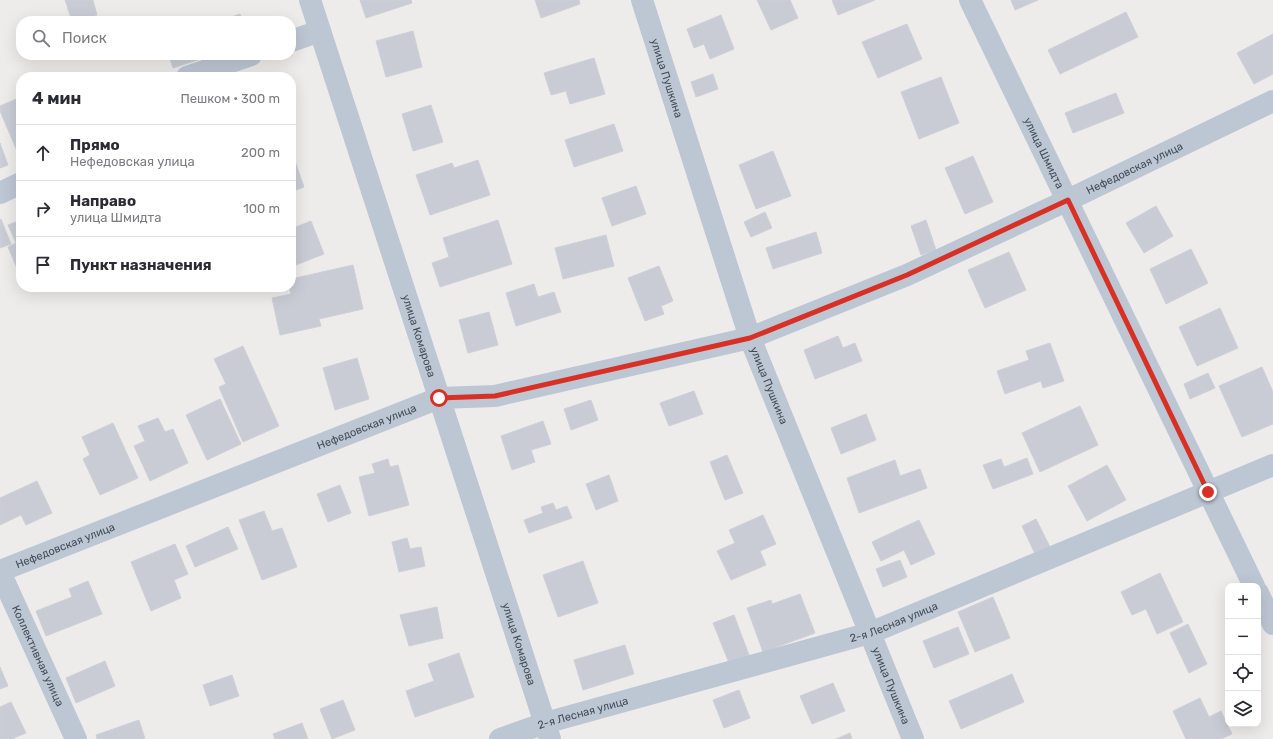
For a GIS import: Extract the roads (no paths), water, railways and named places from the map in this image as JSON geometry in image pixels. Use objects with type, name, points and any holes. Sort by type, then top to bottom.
[{"type":"street","name":"улица Комарова","points":[[310,0],[547,731]]},
{"type":"street","name":"улица Пушкина","points":[[642,0],[750,338],[913,739]]},
{"type":"street","name":"улица Шмидта","points":[[970,0],[1253,583]]},
{"type":"street","points":[[296,39],[320,31]]},
{"type":"street","points":[[202,72],[236,60]]},
{"type":"street","name":"Нефедовская улица","points":[[0,572],[439,398],[495,396],[750,338],[907,275],[1068,200],[1273,101]]},
{"type":"street","points":[[0,193],[16,185]]},
{"type":"street","name":"2-я Лесная улица","points":[[500,739],[547,731],[870,633],[1273,464]]},
{"type":"street","name":"Коллективная улица","points":[[0,572],[76,739]]},
{"type":"street","points":[[1261,599],[1273,624]]}]
